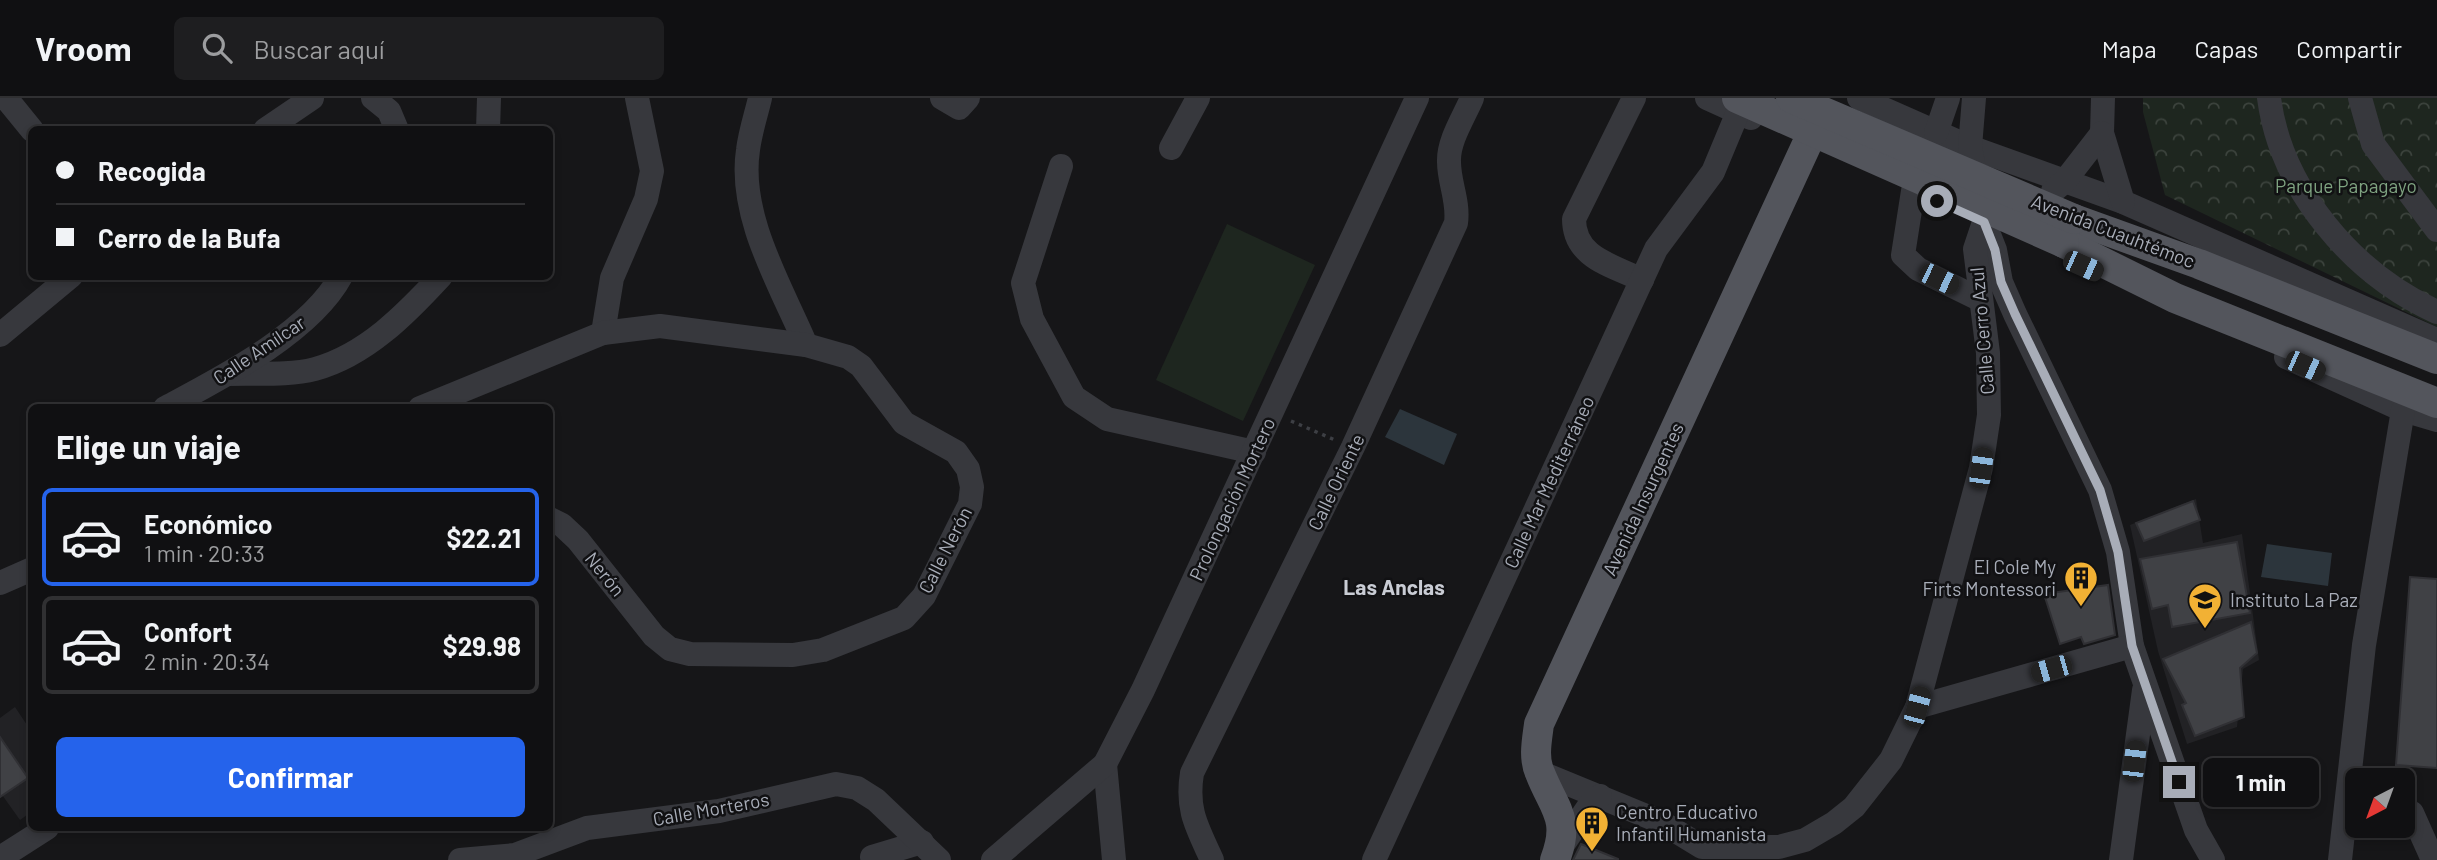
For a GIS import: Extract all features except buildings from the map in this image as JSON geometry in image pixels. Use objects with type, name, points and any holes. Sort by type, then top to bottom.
[{"type":"main road","name":"Avenida Cuauhtémoc","points":[[1791,98],[2069,231],[2175,298],[2437,402]]},
{"type":"main road","name":"Avenida Cuauhtémoc","points":[[1738,105],[2069,231],[2199,264],[2437,359]]},
{"type":"main road","name":"Avenida Insurgentes","points":[[1557,854],[1564,829],[1560,811],[1539,772],[1536,755],[1539,724],[1807,144]]},
{"type":"street","points":[[6,98],[29,126]]},
{"type":"street","points":[[271,126],[312,98]]},
{"type":"street","points":[[373,98],[389,111],[395,126]]},
{"type":"street","points":[[488,126],[489,98]]},
{"type":"street","points":[[603,333],[612,278],[646,199],[652,171],[637,98]]},
{"type":"street","points":[[761,98],[747,152],[748,190],[758,232],[806,345]]},
{"type":"street","points":[[942,98],[959,108],[968,98]]},
{"type":"street","points":[[1171,148],[1198,98]]},
{"type":"street","name":"Prolongación Mortero","points":[[993,860],[1105,764],[1254,452],[1417,98]]},
{"type":"street","name":"Calle Oriente","points":[[1212,860],[1194,822],[1188,799],[1192,773],[1353,447],[1456,223],[1458,206],[1448,163],[1450,150],[1472,98]]},
{"type":"street","points":[[1634,98],[1574,219],[1574,235],[1583,250],[1642,280]]},
{"type":"street","points":[[1707,98],[1738,105],[1807,144],[2403,410],[2437,420]]},
{"type":"street","points":[[1859,98],[1970,148],[2123,202],[2437,340]]},
{"type":"street","points":[[1936,133],[1948,98]]},
{"type":"street","name":"Calle Cerro Azul","points":[[1539,772],[1661,822],[1700,853],[1779,847],[1805,840],[1854,807],[1891,760],[1917,707],[1981,468],[1989,415],[1988,353],[1975,249],[1984,222],[1970,148],[1974,98]]},
{"type":"street","points":[[2102,98],[2102,133],[2123,202]]},
{"type":"street","points":[[2269,98],[2273,126],[2311,208],[2352,254],[2400,291],[2437,312]]},
{"type":"street","points":[[2360,98],[2373,144],[2437,230]]},
{"type":"street","name":"Calle Mar Mediterráneo","points":[[1374,860],[1656,249],[1713,172],[1738,105]]},
{"type":"street","points":[[1984,222],[2028,212],[2064,182],[2102,133]]},
{"type":"street","points":[[1061,166],[1023,282],[1031,319],[1073,397],[1107,419],[1254,452]]},
{"type":"street","points":[[1913,191],[1903,255],[1918,269],[1981,300]]},
{"type":"street","points":[[1984,222],[2010,304],[2100,490],[2118,552],[2132,646],[2144,686],[2196,830],[2213,860]]},
{"type":"street","points":[[0,335],[66,280]]},
{"type":"street","name":"Calle Amílcar","points":[[172,404],[228,374],[307,319],[333,292],[339,280]]},
{"type":"street","points":[[228,374],[315,369],[341,358],[368,344],[415,304],[437,280]]},
{"type":"street","name":"Calle Nerón","points":[[430,404],[603,333],[660,326],[806,345],[848,357],[861,366],[904,423],[956,452],[968,469],[972,487],[970,504],[924,596],[904,618],[884,629],[823,650],[793,655],[690,654],[670,649],[654,636]]},
{"type":"street","points":[[2354,768],[2355,712],[2364,645],[2403,410]]},
{"type":"street","name":"Nerón","points":[[553,520],[578,540],[654,636]]},
{"type":"street","points":[[0,583],[28,571]]},
{"type":"street","points":[[1917,707],[2132,646]]},
{"type":"street","points":[[2122,860],[2144,686]]},
{"type":"street","points":[[1105,764],[1111,852]]},
{"type":"street","name":"Calle Morteros","points":[[460,860],[514,855],[587,828],[719,811],[836,784],[857,788],[876,800],[939,860]]},
{"type":"street","points":[[1557,854],[1589,806],[1600,796]]},
{"type":"street","points":[[2415,812],[2437,814]]},
{"type":"street","points":[[2415,825],[2433,860]]},
{"type":"street","points":[[0,858],[42,831]]},
{"type":"street","points":[[2340,860],[2345,837]]},
{"type":"street","points":[[872,857],[922,842]]},
{"type":"path","points":[[1271,413],[1353,447]]},
{"type":"shaded area","points":[[1400,409],[1457,434],[1444,465],[1385,437]]},
{"type":"shaded area","name":"Instituto La Paz","points":[[2196,499],[2203,543],[2242,534],[2259,660],[2243,669],[2237,727],[2187,744],[2158,651],[2130,525]]},
{"type":"shaded area","points":[[2267,544],[2332,553],[2328,586],[2261,577]]},
{"type":"shaded area","points":[[15,707],[28,726],[28,814],[20,820],[0,792],[0,718]]},
{"type":"green space","name":"Parque Papagayo","points":[[2143,98],[2437,98],[2437,327],[2165,195],[2143,112]]},
{"type":"green space","points":[[1227,224],[1315,265],[1243,421],[1156,380]]},
{"type":"place","name":"El Cole My Firts Montessori","points":[[2081,608]]},
{"type":"place","name":"Instituto La Paz","points":[[2205,630]]},
{"type":"place","name":"Centro Educativo Infantil Humanista","points":[[1592,853]]},
{"type":"district","name":"Las Anclas","points":[[1394,588]]},
{"type":"route","points":[[1937,201],[1984,222],[1995,250],[2001,282],[2100,490],[2118,552],[2132,646],[2179,782]]}]
